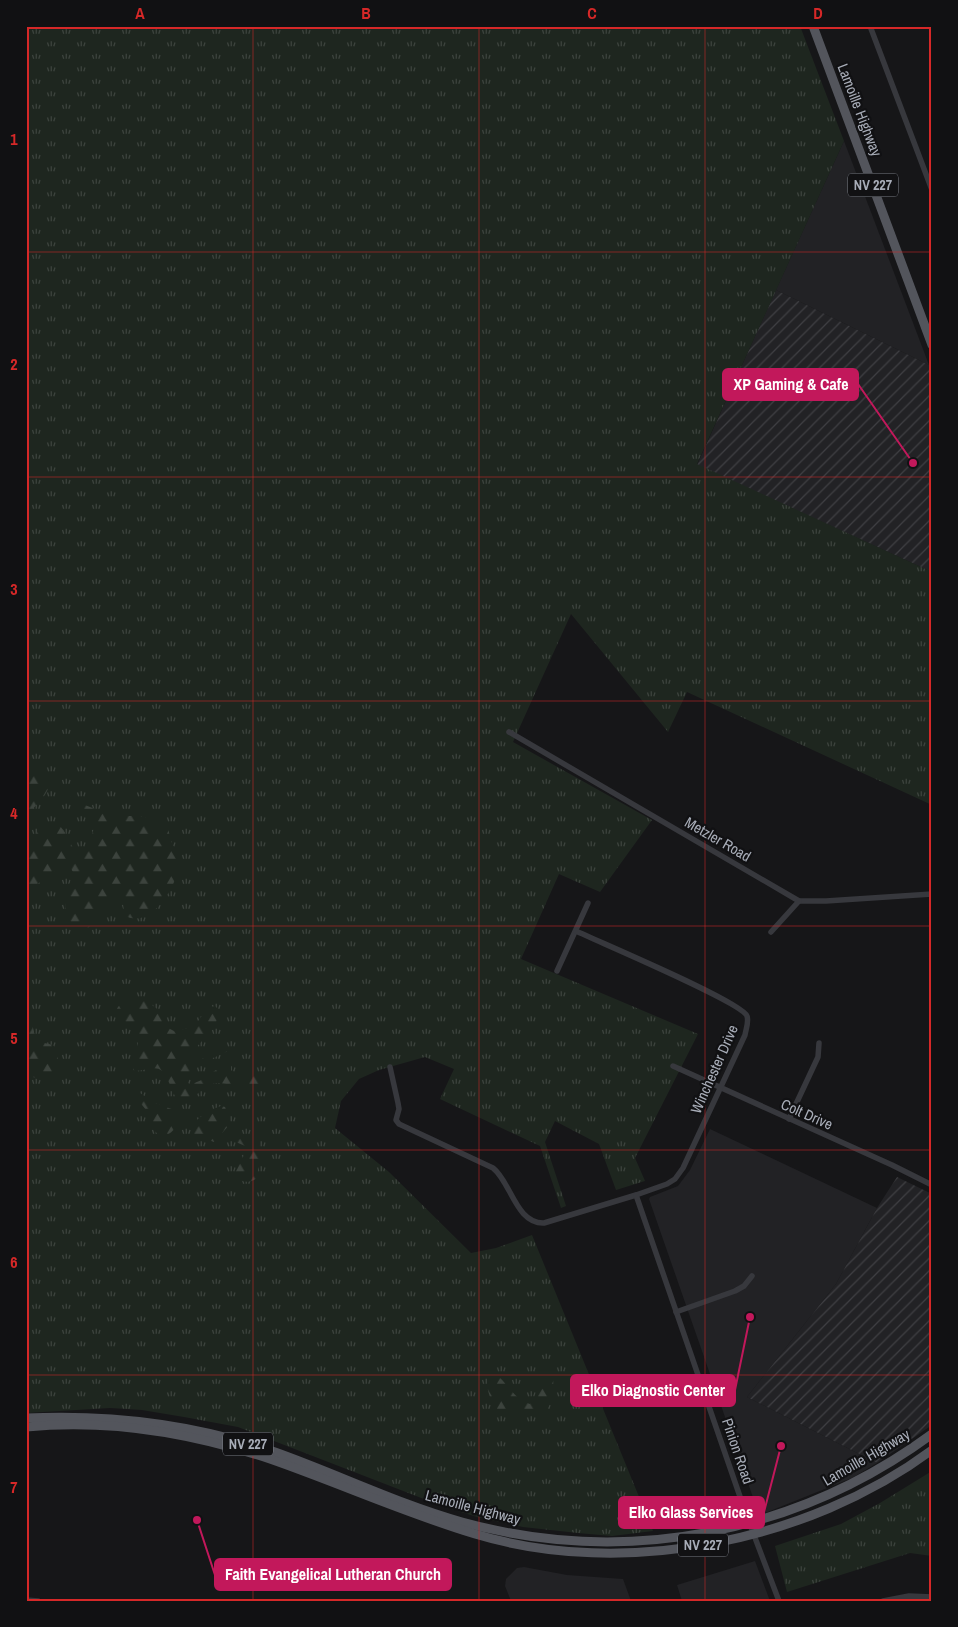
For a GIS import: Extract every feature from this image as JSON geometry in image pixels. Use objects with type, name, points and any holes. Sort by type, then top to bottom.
[{"type":"main road","name":"Lamoille Highway","points":[[813,26],[932,345]]},
{"type":"main road","name":"Lamoille Highway","points":[[26,1418],[117,1418],[151,1422],[215,1434],[274,1452],[442,1515],[490,1529],[563,1540],[635,1541],[703,1534],[750,1523],[817,1500],[842,1489],[905,1453],[932,1434]]},
{"type":"main road","name":"Lamoille Highway","points":[[26,1427],[99,1426],[149,1431],[201,1440],[272,1460],[487,1538],[530,1546],[611,1554],[652,1552],[715,1543],[797,1521],[840,1504],[906,1468],[932,1450]]},
{"type":"street","points":[[870,26],[932,190]]},
{"type":"street","name":"Metzler Road","points":[[509,732],[799,901]]},
{"type":"street","points":[[772,932],[799,901],[932,894]]},
{"type":"street","points":[[557,972],[588,903]]},
{"type":"street","name":"Winchester Drive","points":[[390,1067],[399,1108],[396,1120],[399,1124],[492,1167],[505,1180],[516,1204],[523,1213],[538,1223],[544,1223],[636,1195],[667,1184],[675,1179],[683,1168],[744,1035],[748,1023],[747,1016],[743,1011],[717,996],[576,931]]},
{"type":"street","points":[[789,1119],[818,1057],[819,1043]]},
{"type":"street","name":"Colt Drive","points":[[673,1066],[932,1185]]},
{"type":"street","name":"Pinion Road","points":[[636,1195],[779,1601]]},
{"type":"street","points":[[676,1312],[735,1291],[744,1286],[752,1276]]},
{"type":"street","points":[[883,1601],[909,1596],[932,1597]]},
{"type":"street","points":[[26,1600],[38,1601]]},
{"type":"shaded area","points":[[844,141],[929,365],[776,290]]},
{"type":"shaded area","points":[[776,290],[929,365],[932,373],[932,572],[697,465]]},
{"type":"shaded area","points":[[710,1129],[877,1208],[836,1284],[747,1397],[877,1463],[852,1478],[765,1513],[759,1511],[756,1506],[649,1199],[678,1186],[690,1170]]},
{"type":"shaded area","points":[[897,1177],[932,1194],[932,1425],[877,1463],[747,1397],[836,1284],[877,1208]]},
{"type":"shaded area","points":[[755,1561],[770,1601],[682,1601],[677,1585]]},
{"type":"shaded area","points":[[524,1567],[567,1575],[623,1579],[631,1601],[511,1601],[505,1586],[506,1579],[517,1568]]},
{"type":"green space","points":[[26,26],[800,26],[844,141],[697,464],[932,572],[932,805],[687,692],[668,732],[571,614],[513,742],[652,820],[600,892],[559,874],[521,959],[698,1034],[635,1158],[645,1181],[616,1190],[599,1144],[555,1121],[545,1142],[566,1206],[561,1208],[540,1146],[440,1099],[454,1069],[425,1057],[379,1070],[359,1079],[341,1101],[335,1128],[389,1172],[471,1253],[496,1248],[532,1235],[653,1531],[612,1536],[523,1527],[477,1517],[442,1506],[238,1427],[142,1410],[110,1408],[26,1413]]},
{"type":"green space","points":[[33,774],[46,780],[49,784],[43,797],[26,816],[26,788]]},
{"type":"green space","points":[[68,795],[85,805],[112,816],[140,816],[155,824],[164,823],[167,825],[179,859],[178,871],[168,893],[153,912],[144,917],[134,919],[124,915],[123,900],[118,897],[106,905],[92,926],[83,929],[77,928],[67,916],[65,904],[73,872],[70,867],[60,867],[48,878],[26,890],[26,851],[41,826],[49,823],[59,825],[65,832],[75,852],[79,853],[88,849],[94,828],[92,823],[67,800]]},
{"type":"green space","points":[[26,997],[36,1041],[53,1045],[57,1056],[58,1076],[47,1083],[26,1074]]},
{"type":"green space","points":[[133,997],[146,1000],[157,1009],[168,1028],[176,1032],[191,1027],[199,1020],[207,1008],[215,1006],[218,1009],[215,1026],[196,1048],[192,1061],[197,1062],[215,1051],[228,1046],[228,1051],[199,1066],[190,1075],[187,1081],[189,1084],[199,1081],[229,1063],[234,1073],[262,1076],[261,1084],[244,1087],[218,1083],[212,1084],[208,1085],[190,1100],[183,1102],[173,1093],[165,1075],[159,1069],[133,1070],[138,1046],[137,1030],[119,1018],[116,1011],[124,1001]]},
{"type":"green space","points":[[137,1091],[155,1103],[177,1111],[181,1118],[169,1134],[166,1136],[160,1135],[153,1130],[148,1114],[135,1093]]},
{"type":"green space","points":[[221,1106],[225,1107],[231,1123],[214,1142],[193,1134],[195,1124],[202,1116]]},
{"type":"green space","points":[[239,1134],[258,1139],[260,1144],[259,1176],[246,1182],[239,1179],[235,1173],[247,1149],[236,1142],[236,1135]]},
{"type":"green space","points":[[493,1373],[514,1394],[530,1404],[540,1382],[548,1373],[553,1377],[551,1402],[546,1410],[540,1412],[522,1410],[508,1413],[499,1412],[488,1392],[489,1377]]},
{"type":"green space","points":[[932,1471],[932,1556],[910,1553],[787,1592],[775,1546],[841,1524]]},
{"type":"place","name":"XP Gaming & Cafe","points":[[913,463]]},
{"type":"place","name":"Elko Diagnostic Center","points":[[750,1317]]},
{"type":"place","name":"Elko Glass Services","points":[[781,1446]]},
{"type":"place","name":"Faith Evangelical Lutheran Church","points":[[197,1520]]}]
